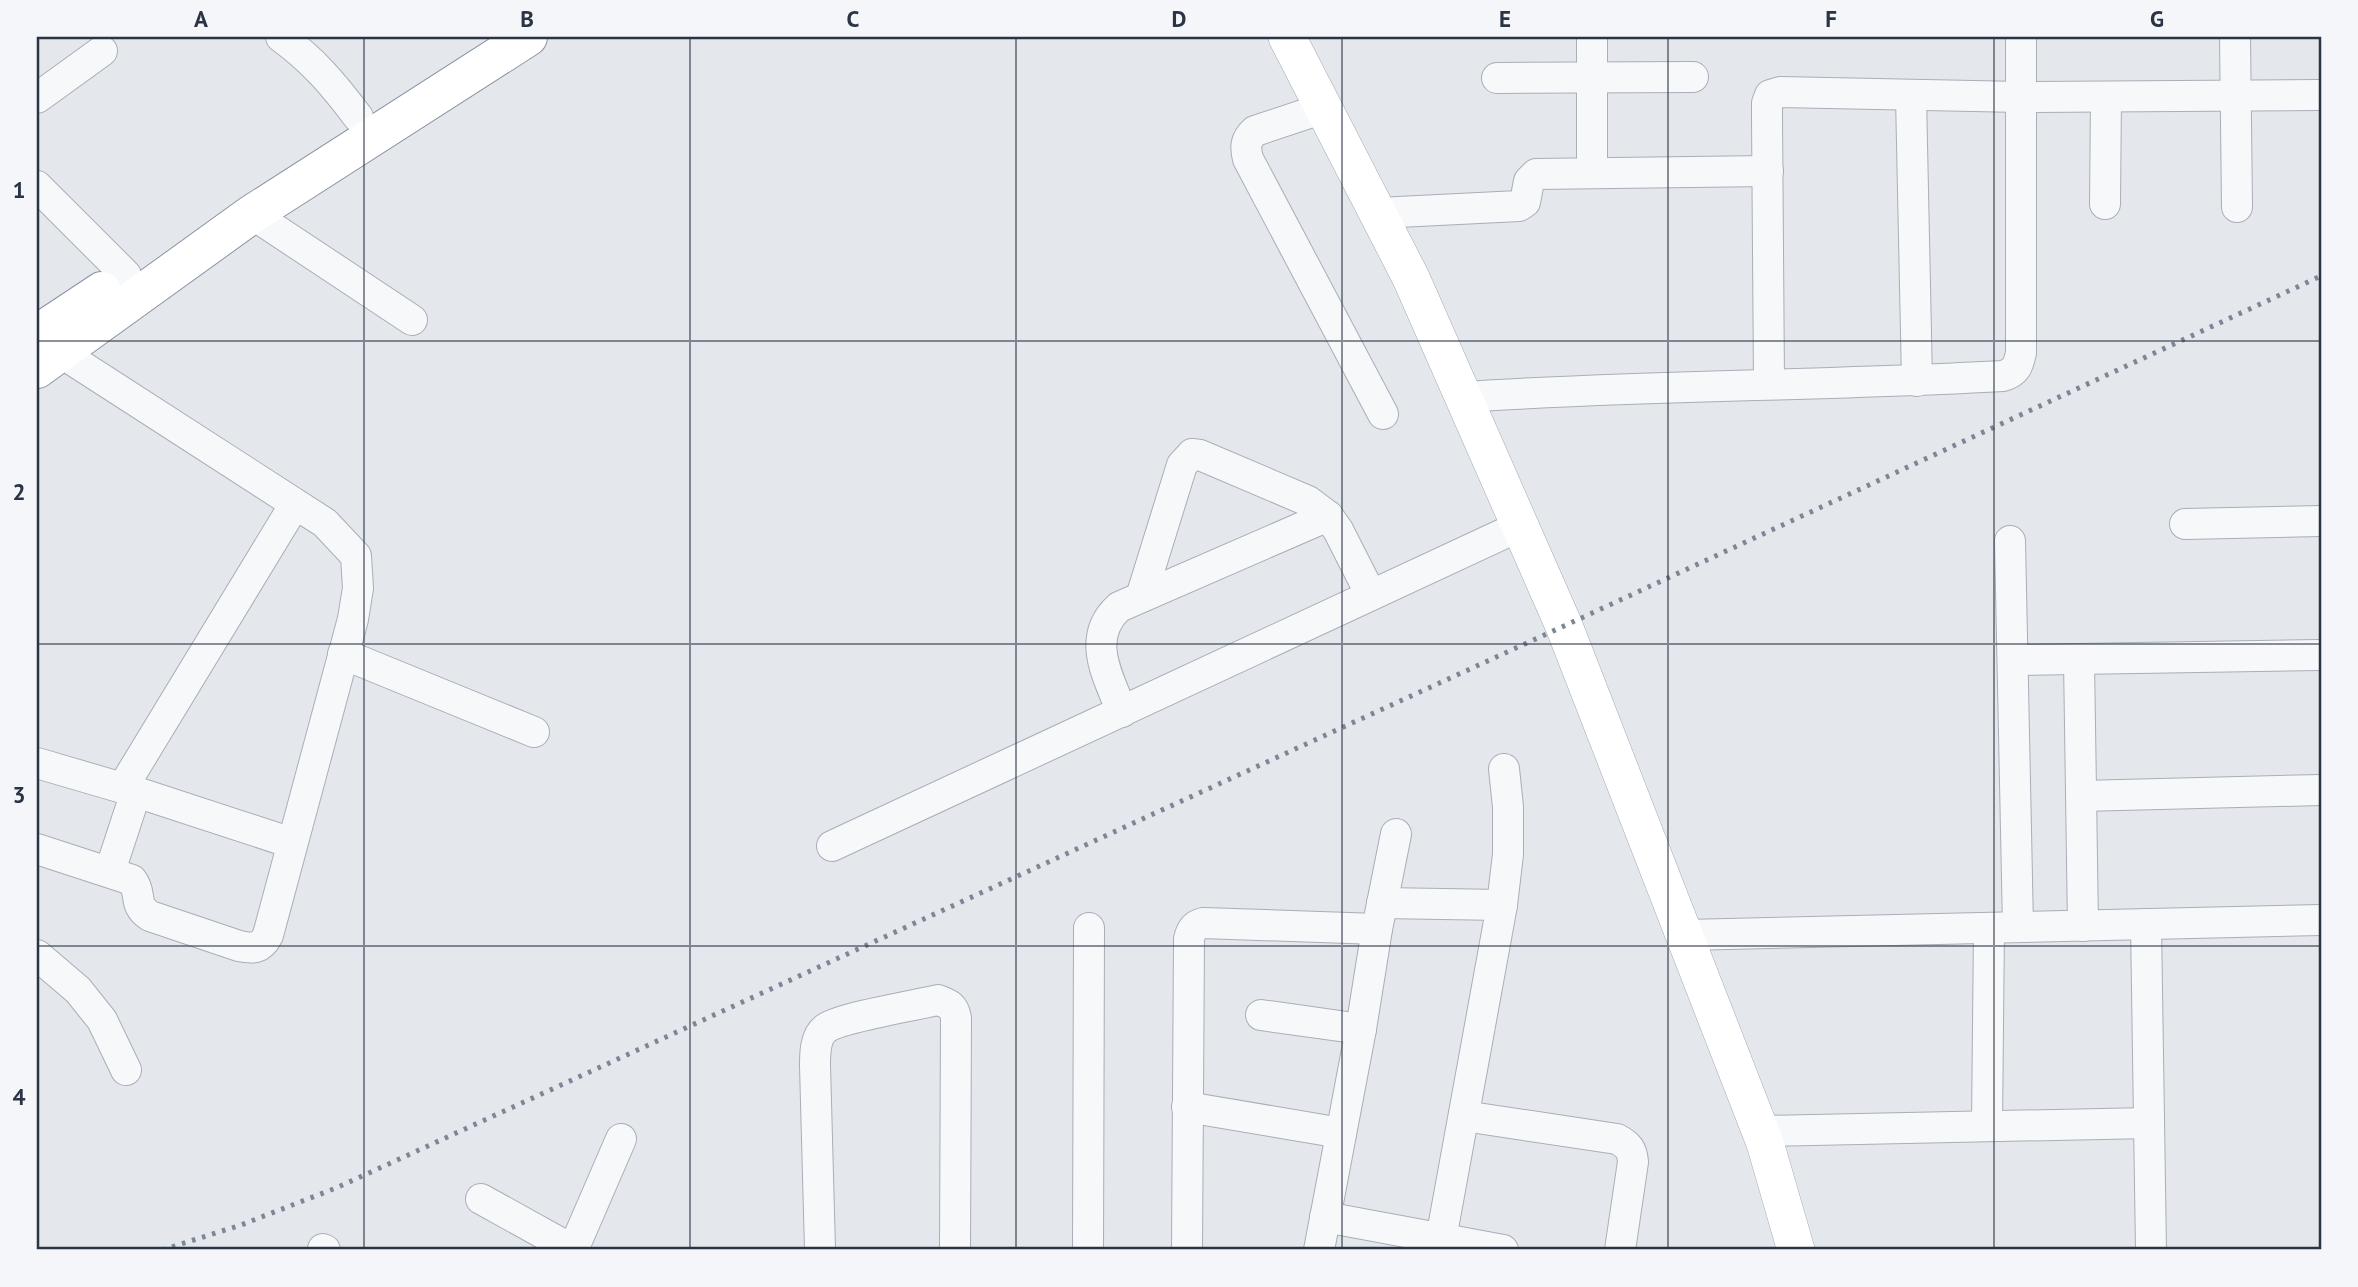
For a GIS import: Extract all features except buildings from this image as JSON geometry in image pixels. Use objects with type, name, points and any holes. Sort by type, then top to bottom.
[{"type":"highway","points":[[44,352],[126,275],[480,37]]},
{"type":"highway","points":[[44,352],[252,214],[528,37]]},
{"type":"main road","points":[[1287,37],[1411,278],[1564,626],[1760,1131],[1796,1250]]},
{"type":"street","points":[[281,37],[304,53],[328,78],[358,117]]},
{"type":"street","points":[[1592,37],[1592,173]]},
{"type":"street","points":[[1463,397],[1587,389],[1917,381],[2003,376],[2013,373],[2021,353],[2021,37]]},
{"type":"street","points":[[2235,37],[2237,207]]},
{"type":"street","points":[[37,98],[102,51]]},
{"type":"street","points":[[1497,78],[1693,77]]},
{"type":"street","points":[[1769,384],[1767,103],[1770,95],[1780,92],[2021,97],[2321,95]]},
{"type":"street","points":[[1910,96],[1917,381]]},
{"type":"street","points":[[2105,204],[2106,97]]},
{"type":"street","points":[[1324,108],[1255,131],[1248,138],[1245,147],[1248,159],[1383,414]]},
{"type":"street","points":[[1378,214],[1512,207],[1525,202],[1529,181],[1536,174],[1768,171]]},
{"type":"street","points":[[37,186],[126,275]]},
{"type":"street","points":[[252,214],[412,320]]},
{"type":"street","points":[[37,849],[132,880],[137,886],[141,910],[149,916],[250,949],[258,947],[268,935],[358,588],[356,556],[325,523],[44,352]]},
{"type":"street","points":[[1142,597],[1182,466],[1192,454],[1308,501],[1328,516],[1338,530],[1371,596]]},
{"type":"street","points":[[110,872],[130,790],[295,504]]},
{"type":"street","points":[[1122,712],[1101,650],[1102,633],[1108,617],[1119,607],[1328,516]]},
{"type":"street","points":[[2185,524],[2321,521]]},
{"type":"street","points":[[832,846],[1520,526]]},
{"type":"street","points":[[1987,1125],[2004,928],[2013,660],[2010,541]]},
{"type":"street","points":[[343,654],[534,732]]},
{"type":"street","points":[[2013,660],[2321,655]]},
{"type":"street","points":[[2079,659],[2083,926]]},
{"type":"street","points":[[37,763],[130,790],[292,844]]},
{"type":"street","points":[[1440,1244],[1502,905],[1508,854],[1508,807],[1504,769]]},
{"type":"street","points":[[2081,796],[2321,790]]},
{"type":"street","points":[[1319,1250],[1396,834]]},
{"type":"street","points":[[1187,1250],[1189,939],[1196,925],[1379,916],[1502,905]]},
{"type":"street","points":[[1685,935],[2321,920]]},
{"type":"street","points":[[2146,924],[2151,1250]]},
{"type":"street","points":[[1088,1250],[1089,928]]},
{"type":"street","points":[[37,955],[78,990],[102,1020],[126,1070]]},
{"type":"street","points":[[820,1250],[815,1065],[818,1039],[825,1029],[843,1021],[938,1000],[949,1004],[954,1009],[956,1018],[955,1250]]},
{"type":"street","points":[[1261,1014],[1361,1029]]},
{"type":"street","points":[[1187,1107],[1341,1133]]},
{"type":"street","points":[[1465,1115],[1617,1139],[1627,1144],[1633,1152],[1633,1162],[1620,1250]]},
{"type":"street","points":[[1760,1131],[2149,1123]]},
{"type":"street","points":[[481,1199],[573,1250],[621,1139]]},
{"type":"street","points":[[1325,1217],[1440,1244],[1503,1250]]},
{"type":"railway","points":[[162,1250],[241,1225],[336,1188],[2321,276]]}]
